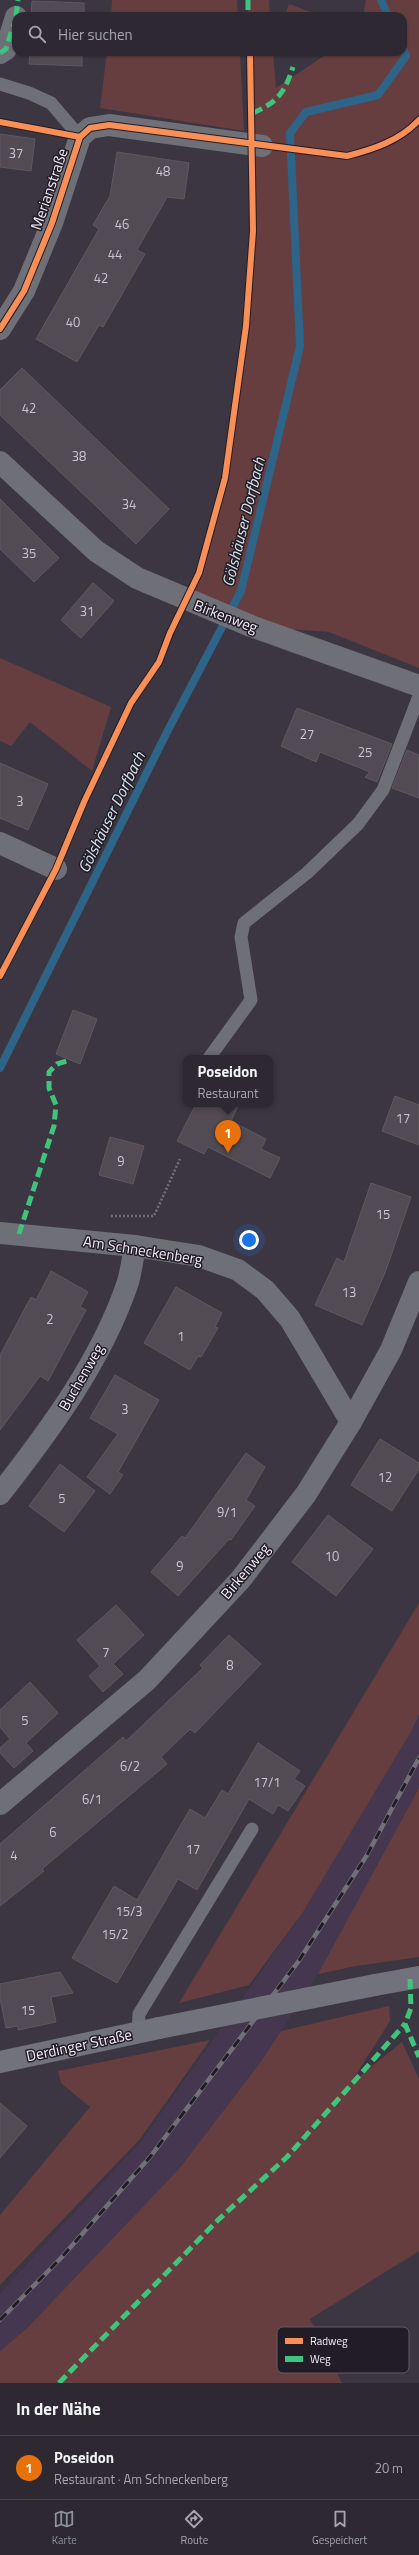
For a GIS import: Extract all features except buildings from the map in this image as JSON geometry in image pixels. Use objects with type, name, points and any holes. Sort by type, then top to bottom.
[{"type":"main road","name":"Derdinger Straße","points":[[0,2062],[159,2028],[419,1977]]},
{"type":"street","points":[[16,12],[18,0]]},
{"type":"street","points":[[0,53],[6,49],[12,29]]},
{"type":"street","name":"Merianstraße","points":[[0,329],[24,291],[52,223],[80,137],[90,128],[109,125],[262,146]]},
{"type":"street","name":"Birkenweg","points":[[0,462],[96,551],[137,578],[251,626],[419,686]]},
{"type":"street","points":[[0,843],[56,869]]},
{"type":"street","name":"Am Schneckenberg","points":[[0,1233],[135,1246],[199,1256],[238,1270],[265,1290],[290,1318],[351,1422]]},
{"type":"street","name":"Buchenweg","points":[[0,1494],[50,1430],[103,1339],[128,1282],[135,1246]]},
{"type":"street","name":"Birkenweg","points":[[0,1804],[147,1680],[241,1579],[306,1494],[351,1422],[391,1350],[419,1282]]},
{"type":"lane","points":[[0,84],[29,93],[51,103],[80,137]]},
{"type":"lane","points":[[211,1055],[251,1000],[241,937],[244,923],[307,873],[358,824],[383,790],[419,696]]},
{"type":"lane","points":[[138,2033],[138,2014],[252,1829]]},
{"type":"path","points":[[0,122],[80,137]]},
{"type":"path","points":[[101,1243],[108,1216],[154,1216],[180,1159]]},
{"type":"shaded area","points":[[112,0],[237,0],[238,12],[111,12]]},
{"type":"shaded area","points":[[248,0],[269,0],[270,12],[248,12]]},
{"type":"shaded area","points":[[366,0],[419,0],[419,668],[329,632],[251,626],[186,600],[199,573],[225,478],[246,326],[253,231],[250,56],[273,56],[276,88],[324,56],[407,56],[407,12],[364,12]]},
{"type":"shaded area","points":[[289,4],[310,12],[286,12]]},
{"type":"shaded area","points":[[106,56],[240,56],[244,131],[100,108]]},
{"type":"shaded area","points":[[0,658],[111,707],[92,771],[30,722],[11,746],[0,741]]},
{"type":"shaded area","points":[[419,1603],[419,1714],[412,1730],[303,1912],[249,1985],[179,2003]]},
{"type":"shaded area","points":[[419,1714],[419,1788],[318,1974],[262,2060],[179,2169],[26,2329],[0,2351],[0,2293],[142,2140],[303,1912],[412,1730]]},
{"type":"shaded area","points":[[419,1788],[419,1957],[356,1966],[318,1974]]},
{"type":"shaded area","points":[[389,2006],[390,2021],[350,2084],[402,2042],[419,2079],[419,2251],[310,2319],[314,2327],[277,2327],[277,2373],[337,2373],[342,2383],[0,2383],[0,2351],[26,2329],[179,2169],[262,2060],[281,2031]]},
{"type":"shaded area","points":[[210,2040],[140,2139],[0,2285],[0,2215],[90,2107],[61,2083],[58,2071]]},
{"type":"waterway","name":"Gölshäuser Dorfbach","points":[[381,0],[386,12]]},
{"type":"waterway","name":"Gölshäuser Dorfbach","points":[[0,1068],[167,732],[241,591],[300,346],[290,133],[306,112],[378,95],[406,56]]},
{"type":"railway","points":[[0,2320],[61,2258],[150,2157],[298,1962],[367,1855],[419,1758]]},
{"type":"marked path","points":[[16,12],[18,0]]},
{"type":"marked path","points":[[248,0],[248,12]]},
{"type":"marked path","points":[[0,53],[6,49],[12,30]]},
{"type":"marked path","points":[[253,113],[269,105],[275,100],[287,83],[293,67]]},
{"type":"marked path","points":[[19,1234],[54,1126],[56,1105],[49,1088],[49,1072],[57,1064],[70,1060]]},
{"type":"marked path","points":[[410,1979],[411,2008],[405,2024],[419,2057]]},
{"type":"marked path","points":[[59,2383],[218,2220],[287,2157],[405,2024]]},
{"type":"cycle path","points":[[0,976],[56,869],[84,802],[131,703],[159,662],[170,633],[199,573],[225,478],[246,326],[253,231],[250,56]]},
{"type":"cycle path","points":[[0,329],[24,291],[52,223],[80,137],[90,128],[109,125],[347,156],[395,139],[419,120]]},
{"type":"cycle path","points":[[0,122],[80,137]]},
{"type":"place","name":"Poseidon","points":[[228,1153]]}]
